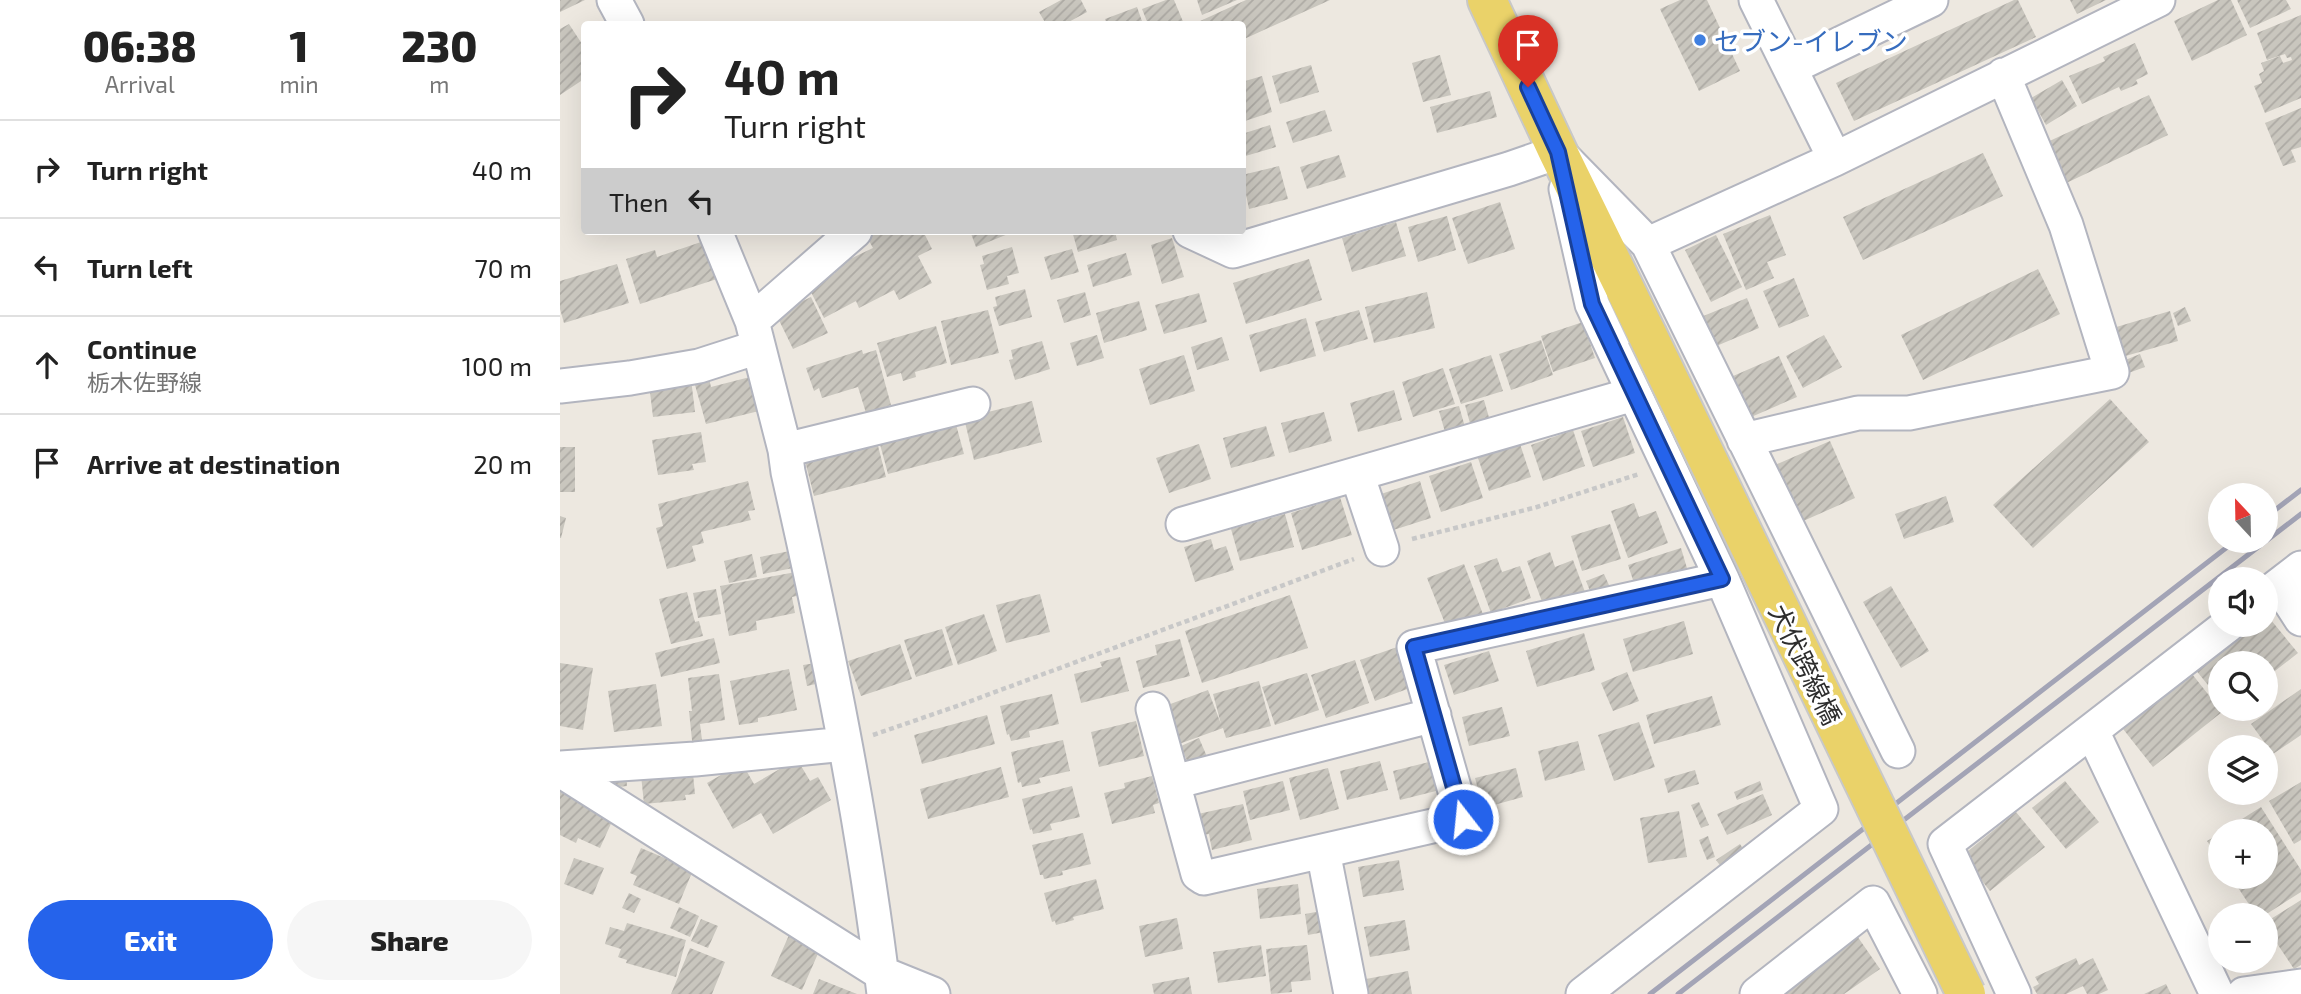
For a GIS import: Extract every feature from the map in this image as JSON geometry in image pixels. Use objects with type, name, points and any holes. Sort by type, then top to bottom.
[{"type":"main road","name":"犬伏跨線橋","points":[[1487,0],[1966,994]]},
{"type":"street","points":[[614,0],[625,21]]},
{"type":"street","points":[[1756,0],[1835,159]]},
{"type":"street","points":[[1790,68],[1931,0]]},
{"type":"street","points":[[1648,244],[1835,159],[2158,0]]},
{"type":"street","points":[[1744,440],[1858,413],[1909,413],[2112,372],[2066,225],[2003,75]]},
{"type":"street","points":[[1199,235],[1233,251],[1558,152]]},
{"type":"street","points":[[1558,152],[1648,244],[1898,751]]},
{"type":"street","points":[[1558,152],[1592,304],[1722,579],[1821,809],[1583,994]]},
{"type":"street","points":[[717,235],[755,334],[785,450],[845,744],[882,983]]},
{"type":"street","points":[[560,386],[699,366],[755,334],[851,235]]},
{"type":"street","points":[[1182,524],[1634,394]]},
{"type":"street","points":[[785,450],[973,404]]},
{"type":"street","points":[[1357,474],[1382,549]]},
{"type":"street","points":[[1153,709],[1198,874],[1204,878],[1323,851],[1463,819],[1414,647],[1722,579]]},
{"type":"street","points":[[2282,583],[2301,618]]},
{"type":"street","points":[[2014,994],[1945,844],[2213,637]]},
{"type":"street","points":[[1174,782],[1434,715]]},
{"type":"street","points":[[2092,731],[2217,994]]},
{"type":"street","points":[[560,769],[845,744]]},
{"type":"street","points":[[560,769],[882,983],[933,994]]},
{"type":"street","points":[[1323,851],[1352,994]]},
{"type":"street","points":[[1757,994],[1873,902],[1920,994]]},
{"type":"street","points":[[2244,994],[2301,986]]},
{"type":"path","points":[[845,744],[960,705],[1402,541],[1537,507],[1634,475],[1668,468]]},
{"type":"building","points":[[560,0],[585,0],[560,12]]},
{"type":"building","points":[[1061,0],[1081,0],[1087,12],[1070,21],[1044,21],[1039,12]]},
{"type":"building","points":[[1166,0],[1174,0],[1183,21],[1147,21],[1142,9]]},
{"type":"building","points":[[1197,0],[1237,0],[1202,15]]},
{"type":"building","points":[[1246,0],[1330,0],[1246,38],[1246,21],[1200,21]]},
{"type":"building","name":"セブン-イレブン","points":[[1680,0],[1707,0],[1740,71],[1699,91],[1660,9]]},
{"type":"building","points":[[2018,0],[2036,37],[1854,121],[1836,83]]},
{"type":"building","points":[[2070,0],[2106,0],[2077,14]]},
{"type":"building","points":[[2218,0],[2231,0],[2247,35],[2192,61],[2174,21]]},
{"type":"building","points":[[2237,0],[2286,0],[2291,9],[2250,28]]},
{"type":"building","points":[[1137,7],[1142,21],[1106,21],[1105,19]]},
{"type":"building","points":[[2301,15],[2301,98],[2265,113],[2254,86],[2262,83],[2259,74],[2264,71],[2261,63],[2280,56],[2283,63],[2292,60],[2285,54],[2267,60],[2257,33]]},
{"type":"building","points":[[569,24],[581,42],[581,81],[560,95],[560,29]]},
{"type":"building","points":[[2135,43],[2148,74],[2136,80],[2138,84],[2121,91],[2119,87],[2082,104],[2069,76],[2105,61],[2103,57]]},
{"type":"building","points":[[1440,55],[1451,95],[1423,102],[1412,63]]},
{"type":"building","points":[[1311,65],[1319,92],[1280,104],[1272,76]]},
{"type":"building","points":[[1262,76],[1272,112],[1246,121],[1246,81]]},
{"type":"building","points":[[2062,80],[2077,106],[2046,125],[2031,98]]},
{"type":"building","points":[[1490,91],[1497,117],[1437,133],[1430,107]]},
{"type":"building","points":[[2149,95],[2168,135],[2062,185],[2043,144]]},
{"type":"building","points":[[2301,108],[2301,147],[2291,150],[2296,162],[2283,166],[2265,123]]},
{"type":"building","points":[[1325,110],[1332,131],[1293,143],[1286,122]]},
{"type":"building","points":[[1270,125],[1276,147],[1246,156],[1246,133]]},
{"type":"building","points":[[1983,153],[2003,196],[1863,260],[1843,217]]},
{"type":"building","points":[[1339,155],[1346,177],[1307,189],[1300,167]]},
{"type":"building","points":[[1279,166],[1288,199],[1249,209],[1246,174]]},
{"type":"building","points":[[1500,202],[1515,249],[1468,264],[1452,218]]},
{"type":"building","points":[[1770,215],[1786,255],[1767,262],[1774,278],[1746,290],[1723,234]]},
{"type":"building","points":[[1447,216],[1456,250],[1418,262],[1408,227]]},
{"type":"building","points":[[1396,222],[1406,256],[1352,272],[1342,238]]},
{"type":"building","points":[[925,235],[932,249],[918,256],[932,283],[899,300],[894,290],[859,308],[856,301],[824,318],[808,286],[835,273],[830,263],[849,253],[852,258],[873,248],[867,237]]},
{"type":"building","points":[[972,235],[1006,235],[976,247]]},
{"type":"building","points":[[1073,235],[1116,235],[1117,240],[1078,252]]},
{"type":"building","points":[[1716,235],[1742,287],[1711,302],[1685,250]]},
{"type":"building","points":[[1172,238],[1184,277],[1162,284],[1151,245]]},
{"type":"building","points":[[704,241],[717,279],[640,304],[626,259],[655,250],[657,257]]},
{"type":"building","points":[[1012,247],[1019,273],[1007,276],[1009,284],[987,290],[980,265],[984,264],[982,256]]},
{"type":"building","points":[[1072,249],[1079,272],[1051,280],[1044,257]]},
{"type":"building","points":[[1126,253],[1132,275],[1093,287],[1087,265]]},
{"type":"building","points":[[1309,259],[1322,300],[1246,324],[1233,283]]},
{"type":"building","points":[[617,264],[629,303],[564,323],[560,309],[560,281]]},
{"type":"building","points":[[2038,269],[2060,314],[1923,380],[1901,335]]},
{"type":"building","points":[[1794,278],[1809,316],[1779,328],[1763,291]]},
{"type":"building","points":[[1025,289],[1032,317],[999,326],[993,307],[997,306],[995,297]]},
{"type":"building","points":[[1085,292],[1091,315],[1064,323],[1057,300]]},
{"type":"building","points":[[1427,292],[1435,328],[1374,343],[1365,307]]},
{"type":"building","points":[[1199,293],[1207,322],[1164,334],[1155,305]]},
{"type":"building","points":[[811,297],[828,333],[793,349],[776,314]]},
{"type":"building","points":[[1747,298],[1759,328],[1714,347],[1701,317]]},
{"type":"building","points":[[1139,301],[1147,330],[1104,343],[1096,313]]},
{"type":"building","points":[[2185,307],[2191,321],[2178,326],[2173,313]]},
{"type":"building","points":[[988,310],[999,353],[951,365],[941,321]]},
{"type":"building","points":[[1359,310],[1368,339],[1324,352],[1315,322]]},
{"type":"building","points":[[2170,311],[2178,341],[2122,357],[2113,328]]},
{"type":"building","points":[[1306,318],[1316,356],[1260,372],[1249,335]]},
{"type":"building","points":[[1583,322],[1595,358],[1553,372],[1541,336]]},
{"type":"building","points":[[936,326],[947,363],[915,372],[916,377],[903,381],[901,373],[887,377],[877,343]]},
{"type":"building","points":[[1097,335],[1104,358],[1077,366],[1070,343]]},
{"type":"building","points":[[1824,335],[1842,367],[1803,388],[1786,356]]},
{"type":"building","points":[[1222,337],[1229,360],[1197,370],[1191,347]]},
{"type":"building","points":[[1541,340],[1553,375],[1511,390],[1499,354]]},
{"type":"building","points":[[1042,341],[1050,369],[1015,380],[1009,360],[1013,359],[1011,350]]},
{"type":"building","points":[[862,350],[863,354],[876,350],[891,405],[866,413],[858,387],[822,398],[819,388],[814,391],[806,368]]},
{"type":"building","points":[[2140,354],[2145,367],[2123,375],[2118,363]]},
{"type":"building","points":[[1184,355],[1195,391],[1150,405],[1139,369]]},
{"type":"building","points":[[1491,355],[1503,391],[1461,404],[1449,369]]},
{"type":"building","points":[[1779,356],[1797,397],[1742,421],[1724,380]]},
{"type":"building","points":[[1443,368],[1455,404],[1413,417],[1402,382]]},
{"type":"building","points":[[708,374],[711,387],[750,377],[759,411],[706,424],[693,378]]},
{"type":"building","points":[[691,379],[695,412],[653,417],[649,384]]},
{"type":"building","points":[[1394,390],[1402,420],[1358,432],[1350,403]]},
{"type":"building","points":[[2110,399],[2149,442],[2033,548],[1993,505]]},
{"type":"building","points":[[1484,400],[1490,421],[1471,427],[1465,405]]},
{"type":"building","points":[[1032,401],[1042,442],[974,460],[964,418]]},
{"type":"building","points":[[1459,406],[1465,427],[1445,432],[1439,411]]},
{"type":"building","points":[[1324,412],[1332,441],[1289,453],[1281,423]]},
{"type":"building","points":[[954,417],[964,454],[888,474],[878,437]]},
{"type":"building","points":[[1623,417],[1635,453],[1593,467],[1581,431]]},
{"type":"building","points":[[1266,426],[1275,456],[1231,468],[1223,438]]},
{"type":"building","points":[[1573,430],[1585,466],[1543,481],[1531,445]]},
{"type":"building","points":[[701,432],[706,462],[692,464],[694,470],[658,475],[652,440]]},
{"type":"building","points":[[876,438],[886,477],[814,496],[804,457]]},
{"type":"building","points":[[1519,441],[1531,477],[1489,491],[1477,455]]},
{"type":"building","points":[[1830,441],[1855,498],[1801,522],[1775,465]]},
{"type":"building","points":[[1199,444],[1211,479],[1169,493],[1156,458]]},
{"type":"building","points":[[560,447],[575,447],[575,492],[560,492]]},
{"type":"building","points":[[1471,462],[1483,498],[1441,512],[1429,476]]},
{"type":"building","points":[[748,481],[755,510],[748,511],[751,520],[701,532],[704,543],[692,546],[696,561],[667,569],[656,528],[663,526],[658,504]]},
{"type":"building","points":[[1420,481],[1431,518],[1384,533],[1372,497]]},
{"type":"building","points":[[1946,496],[1954,522],[1904,539],[1895,514]]},
{"type":"building","points":[[1340,497],[1352,535],[1302,550],[1291,513]]},
{"type":"building","points":[[1634,503],[1639,517],[1656,511],[1668,543],[1628,558],[1611,511]]},
{"type":"building","points":[[1285,514],[1294,547],[1240,561],[1231,529]]},
{"type":"building","points":[[560,516],[566,518],[561,538],[560,538]]},
{"type":"building","points":[[1610,524],[1621,559],[1582,571],[1571,536]]},
{"type":"building","points":[[1211,539],[1214,550],[1226,546],[1234,570],[1195,582],[1184,547]]},
{"type":"building","points":[[1681,548],[1689,575],[1637,592],[1628,565]]},
{"type":"building","points":[[790,551],[793,568],[763,574],[760,557]]},
{"type":"building","points":[[1550,552],[1555,567],[1573,560],[1585,592],[1544,607],[1527,561]]},
{"type":"building","points":[[752,554],[757,577],[729,583],[724,561]]},
{"type":"building","points":[[1497,558],[1502,572],[1520,566],[1531,598],[1491,613],[1474,566]]},
{"type":"building","points":[[1464,564],[1484,617],[1448,631],[1427,578]]},
{"type":"building","points":[[796,572],[801,595],[792,597],[795,613],[756,621],[757,630],[729,636],[720,586]]},
{"type":"building","points":[[1604,574],[1613,594],[1594,601],[1586,581]]},
{"type":"building","points":[[1891,586],[1929,651],[1901,668],[1863,602]]},
{"type":"building","points":[[716,589],[721,614],[698,618],[693,593]]},
{"type":"building","points":[[687,592],[695,622],[699,621],[703,636],[671,644],[659,599]]},
{"type":"building","points":[[1040,594],[1050,632],[1006,643],[996,605]]},
{"type":"building","points":[[1290,595],[1308,648],[1202,683],[1185,631]]},
{"type":"building","points":[[984,614],[997,651],[958,665],[945,627]]},
{"type":"building","points":[[1684,621],[1693,654],[1633,672],[1623,639]]},
{"type":"building","points":[[942,629],[953,665],[916,677],[904,640]]},
{"type":"building","points":[[2278,629],[2298,653],[2278,669],[2278,651],[2208,651],[2208,685],[2190,663],[2222,637],[2278,637]]},
{"type":"building","points":[[1584,633],[1595,670],[1537,687],[1526,651]]},
{"type":"building","points":[[714,638],[720,663],[661,677],[655,653]]},
{"type":"building","points":[[1180,639],[1190,676],[1143,688],[1136,661],[1157,655],[1155,645]]},
{"type":"building","points":[[900,644],[912,679],[861,696],[848,661]]},
{"type":"building","points":[[1403,645],[1418,685],[1375,701],[1360,660]]},
{"type":"building","points":[[1489,651],[1499,681],[1454,695],[1444,665]]},
{"type":"building","points":[[1120,657],[1129,691],[1081,703],[1074,674],[1102,667],[1100,662]]},
{"type":"building","points":[[1355,660],[1369,703],[1326,718],[1311,675]]},
{"type":"building","points":[[560,663],[593,668],[583,730],[560,726]]},
{"type":"building","points":[[816,663],[820,683],[807,686],[803,665]]},
{"type":"building","points":[[2185,665],[2208,694],[2208,721],[2211,721],[2153,767],[2116,720]]},
{"type":"building","points":[[789,669],[797,710],[739,725],[730,681]]},
{"type":"building","points":[[1627,672],[1639,701],[1613,711],[1601,683]]},
{"type":"building","points":[[1307,673],[1319,710],[1275,725],[1262,687]]},
{"type":"building","points":[[719,674],[725,720],[700,724],[703,748],[693,750],[688,678]]},
{"type":"building","points":[[1259,681],[1271,726],[1226,738],[1223,728],[1179,744],[1165,706],[1208,690],[1221,724],[1213,694]]},
{"type":"building","points":[[656,684],[662,726],[614,732],[608,691]]},
{"type":"building","points":[[2301,689],[2301,735],[2278,751],[2278,735],[2259,735],[2251,724],[2255,721],[2278,721],[2278,705]]},
{"type":"building","points":[[1052,694],[1059,724],[1029,731],[1030,737],[1011,741],[1000,706]]},
{"type":"building","points":[[1712,696],[1721,725],[1654,744],[1646,715]]},
{"type":"building","points":[[1502,707],[1510,736],[1469,746],[1462,717]]},
{"type":"building","points":[[987,715],[995,744],[922,764],[914,735]]},
{"type":"building","points":[[1136,721],[1144,756],[1099,767],[1091,732]]},
{"type":"building","points":[[1639,722],[1655,767],[1614,781],[1598,735]]},
{"type":"building","points":[[1199,738],[1208,759],[1189,766],[1181,746]]},
{"type":"building","points":[[1063,740],[1070,771],[1039,778],[1041,783],[1022,787],[1021,782],[1018,783],[1011,752]]},
{"type":"building","points":[[1578,741],[1585,770],[1545,781],[1538,751]]},
{"type":"building","points":[[797,759],[810,781],[818,777],[831,800],[773,834],[761,813],[733,829],[707,783],[742,763],[754,784]]},
{"type":"building","points":[[1380,761],[1388,790],[1347,800],[1340,771]]},
{"type":"building","points":[[1433,761],[1440,790],[1400,800],[1393,771]]},
{"type":"building","points":[[1001,767],[1009,797],[928,819],[920,789]]},
{"type":"building","points":[[1328,768],[1339,809],[1300,820],[1289,778]]},
{"type":"building","points":[[1516,768],[1523,797],[1483,808],[1475,778]]},
{"type":"building","points":[[1695,770],[1699,784],[1668,793],[1664,779]]},
{"type":"building","points":[[626,774],[627,786],[610,788],[609,775]]},
{"type":"building","points":[[693,774],[695,794],[685,795],[686,800],[644,804],[641,775]]},
{"type":"building","points":[[1152,776],[1159,803],[1153,805],[1155,813],[1112,824],[1104,793],[1125,788],[1124,783]]},
{"type":"building","points":[[1283,781],[1290,810],[1250,820],[1243,791]]},
{"type":"building","points":[[1760,781],[1763,790],[1737,800],[1734,792]]},
{"type":"building","points":[[2065,781],[2099,822],[2066,849],[2032,808]]},
{"type":"building","points":[[2301,782],[2301,840],[2294,844],[2271,805],[2278,805],[2278,796]]},
{"type":"building","points":[[1072,786],[1080,817],[1050,824],[1052,830],[1033,834],[1022,799]]},
{"type":"building","points":[[560,787],[614,817],[600,848],[578,838],[576,843],[560,835]]},
{"type":"building","points":[[1763,794],[1772,815],[1727,835],[1717,814]]},
{"type":"building","points":[[1699,802],[1709,825],[1701,828],[1691,805]]},
{"type":"building","points":[[1243,804],[1252,840],[1212,850],[1209,834],[1203,835],[1198,814]]},
{"type":"building","points":[[2261,807],[2269,819],[2242,819]]},
{"type":"building","points":[[1679,811],[1687,857],[1648,863],[1640,818]]},
{"type":"building","points":[[2016,812],[2045,847],[1990,891],[1962,856]]},
{"type":"building","points":[[1083,833],[1091,864],[1062,871],[1063,875],[1044,879],[1043,875],[1040,875],[1032,845]]},
{"type":"building","points":[[2278,834],[2301,870],[2301,892],[2278,907],[2278,903],[2248,903],[2239,889],[2278,889]]},
{"type":"building","points":[[1708,836],[1715,857],[1707,860],[1699,840]]},
{"type":"building","points":[[1740,844],[1745,852],[1722,868],[1716,860]]},
{"type":"building","points":[[641,848],[693,870],[679,904],[633,885],[637,876],[630,873]]},
{"type":"building","points":[[574,858],[604,868],[593,895],[564,884]]},
{"type":"building","points":[[1399,860],[1404,890],[1363,897],[1358,867]]},
{"type":"building","points":[[1096,879],[1104,909],[1073,917],[1074,920],[1056,925],[1055,921],[1052,922],[1044,893]]},
{"type":"building","points":[[1298,884],[1301,914],[1260,919],[1257,889]]},
{"type":"building","points":[[629,893],[641,899],[634,913],[622,908]]},
{"type":"building","points":[[2301,900],[2301,965],[2294,969],[2278,945],[2278,914]]},
{"type":"building","points":[[679,907],[699,916],[690,937],[670,928]]},
{"type":"building","points":[[1321,911],[1324,932],[1308,935],[1305,914]]},
{"type":"building","points":[[1177,918],[1183,949],[1145,957],[1139,926]]},
{"type":"building","points":[[701,919],[718,926],[708,948],[691,941]]},
{"type":"building","points":[[1405,920],[1410,950],[1370,957],[1364,927]]},
{"type":"building","points":[[627,923],[686,940],[676,977],[626,963],[627,960],[618,957],[621,949],[605,944],[610,927],[624,931]]},
{"type":"building","points":[[1855,933],[1880,969],[1844,994],[1770,994]]},
{"type":"building","points":[[789,935],[820,949],[802,990],[771,976]]},
{"type":"building","points":[[1261,945],[1266,976],[1218,983],[1213,952]]},
{"type":"building","points":[[1307,945],[1311,980],[1291,982],[1292,992],[1271,994],[1266,949]]},
{"type":"building","points":[[690,948],[725,962],[712,994],[671,994]]},
{"type":"building","points":[[2076,958],[2079,965],[2093,958],[2108,990],[2099,994],[2087,994],[2083,986],[2066,994],[2037,994],[2033,987],[2039,984],[2035,977]]},
{"type":"building","points":[[1408,971],[1412,994],[1369,994],[1366,979]]},
{"type":"building","points":[[1189,977],[1192,994],[1154,994],[1152,984]]},
{"type":"building","points":[[819,979],[857,994],[813,994]]},
{"type":"building","points":[[2166,984],[2171,994],[2144,994]]},
{"type":"railway","points":[[2278,508],[2301,490]]},
{"type":"railway","points":[[2278,532],[2301,514]]},
{"type":"railway","points":[[1650,994],[2220,553]]},
{"type":"railway","points":[[1678,994],[2250,553]]},
{"type":"place","name":"セブン-イレブン","points":[[1700,40]]},
{"type":"route","points":[[1463,819],[1414,647],[1722,579],[1592,304],[1558,152],[1528,87]]}]
